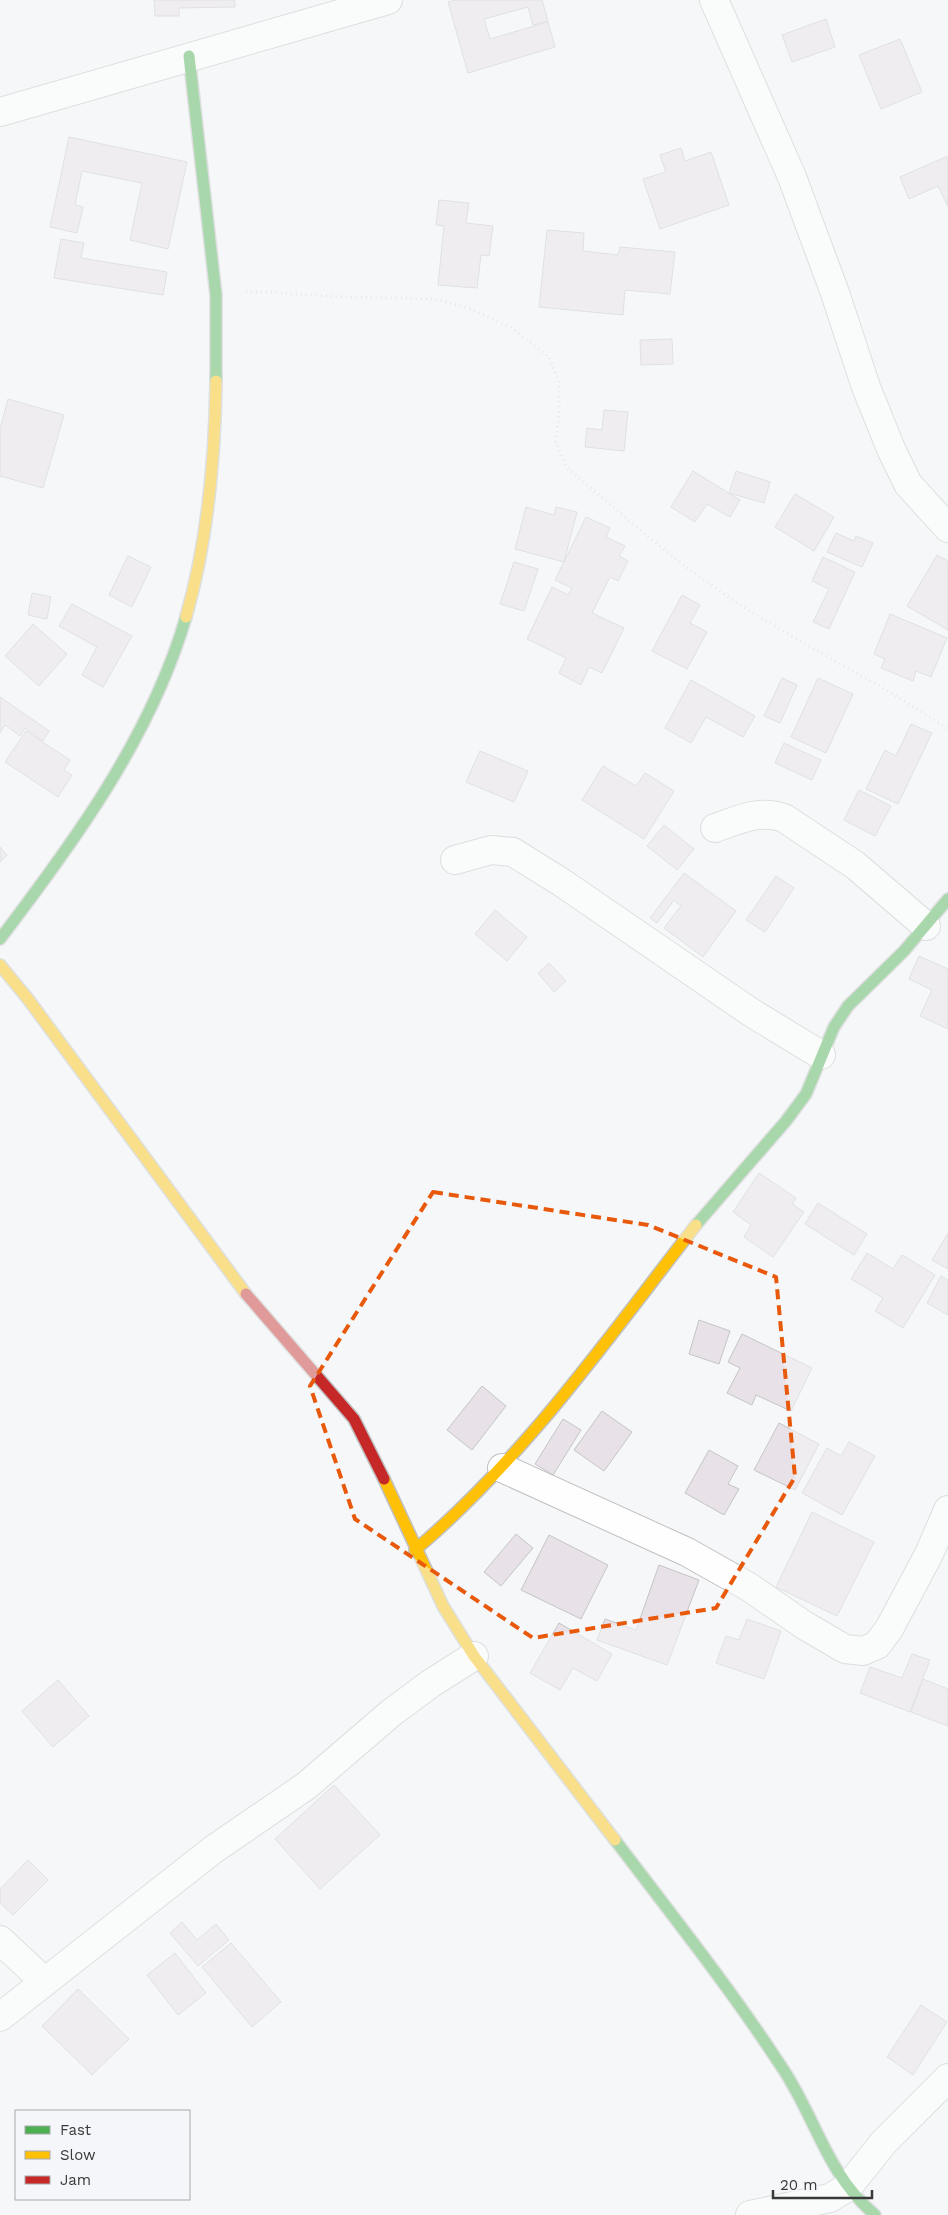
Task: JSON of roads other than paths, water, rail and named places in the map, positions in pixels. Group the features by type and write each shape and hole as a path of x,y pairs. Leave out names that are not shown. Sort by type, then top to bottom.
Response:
{"street":[{"path":"0,112 388,0"},
{"path":"714,0 792,177 835,292 866,387 891,449 908,484 948,528"},
{"path":"0,939 55,864 115,776 158,690 184,622 202,554 213,480 216,392 216,289 189,56"},
{"path":"715,828 760,813 773,814 784,818 855,865 926,926"},
{"path":"455,860 491,850 513,852 561,882 737,1003 821,1055"},
{"path":"415,1550 455,1516 502,1468 562,1398 701,1218 786,1121 806,1094 816,1074 821,1055 834,1027 848,1006 926,926 948,899"},
{"path":"0,965 34,1006 248,1297 354,1419 364,1436 415,1550 443,1606 474,1656 731,1992 783,2068 839,2176 875,2215"},
{"path":"502,1468 687,1552 749,1587 804,1625 845,1649 863,1651 877,1645 938,1558 948,1510"},
{"path":"0,2017 214,1849 306,1786 392,1713 430,1684 474,1656"},
{"path":"0,1940 45,1982"},
{"path":"750,2215 830,2198 848,2187 884,2142 948,2078"}]}
